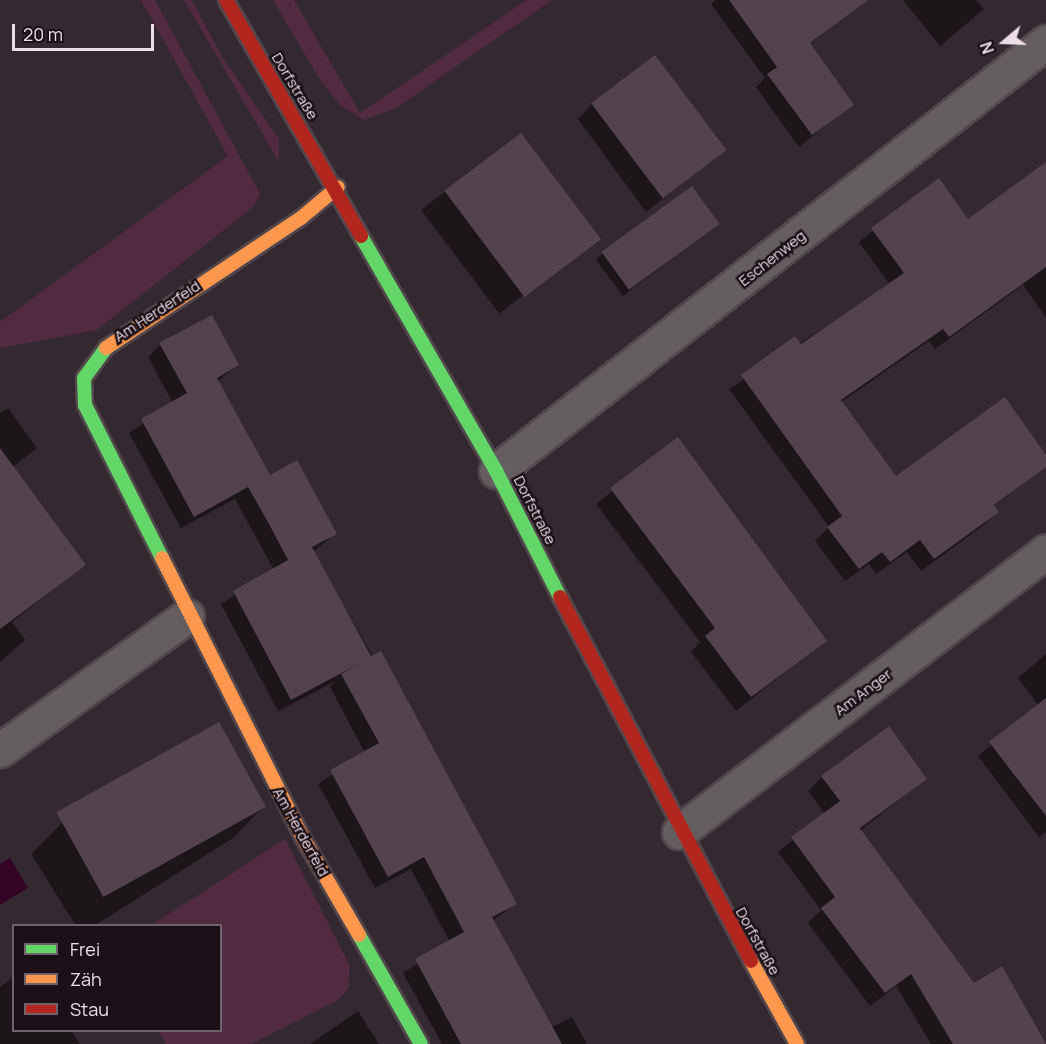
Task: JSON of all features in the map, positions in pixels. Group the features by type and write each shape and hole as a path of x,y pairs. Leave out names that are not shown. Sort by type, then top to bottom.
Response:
{"street":[{"name":"Dorfstraße","path":"226,0 338,188 496,471 679,832 797,1044"},
{"name":"Eschenweg","path":"496,471 1046,42"},
{"name":"Am Herderfeld","path":"338,188 301,218 112,340 84,378 93,428 187,616 303,838 421,1044"},
{"name":"Am Anger","path":"679,832 1046,551"},
{"path":"0,750 187,616"}],"shaded area":[{"path":"141,0 155,0 260,194 253,207 97,330 0,348 0,322 228,156"},
{"path":"184,0 192,0 222,57 279,139 279,162"},
{"path":"273,0 294,0 360,113 527,0 552,0 396,108 364,120 340,105 320,80"},
{"path":"285,839 350,966 348,989 338,1000 251,1044 166,1044 160,1032 222,1032 222,924 153,924"},
{"path":"10,858 28,888 0,905 0,864"}],"building":[{"path":"729,0 868,0 810,43 854,105 812,135 767,74 777,67"},
{"path":"655,55 727,150 663,198 591,103"},
{"path":"521,133 601,239 524,297 444,191"},
{"path":"1046,162 1046,267 949,337 943,329 841,400 896,476 1005,397 1046,455 1046,467 994,505 999,512 934,559 920,540 890,562 882,552 859,569 827,527 842,516 741,375 795,336 801,344 904,273 871,228 939,178 968,219"},
{"path":"692,186 720,224 629,290 601,252"},
{"path":"212,315 239,365 217,378 270,475 297,460 337,534 312,547 371,656 381,651 517,904 492,917 562,1044 461,1044 415,959 464,932 424,857 388,877 330,770 379,743 341,674 362,662 291,700 233,591 288,560 269,524 248,487 194,517 141,419 187,393 159,343"},
{"path":"678,437 827,641 751,697 705,636 715,628 610,488"},
{"path":"0,448 86,565 0,629"},
{"path":"1046,698 1046,816 989,742"},
{"path":"219,722 266,807 103,897 56,812"},
{"path":"889,726 927,779 860,828 856,823 974,983 1002,966 1046,1044 953,1044 911,974 885,993 821,908 835,897 791,837 840,801 821,776"}],"traffic: fast":[{"path":"361,236 496,471 560,597"},
{"path":"106,348 84,378 85,405 162,558"},
{"path":"359,935 421,1044"}],"traffic: slow":[{"path":"106,348 301,218 338,187"},
{"path":"162,558 303,838 359,935"},
{"path":"751,961 797,1044"}],"traffic: jam":[{"path":"226,0 361,236"},
{"path":"560,597 751,961"}]}
